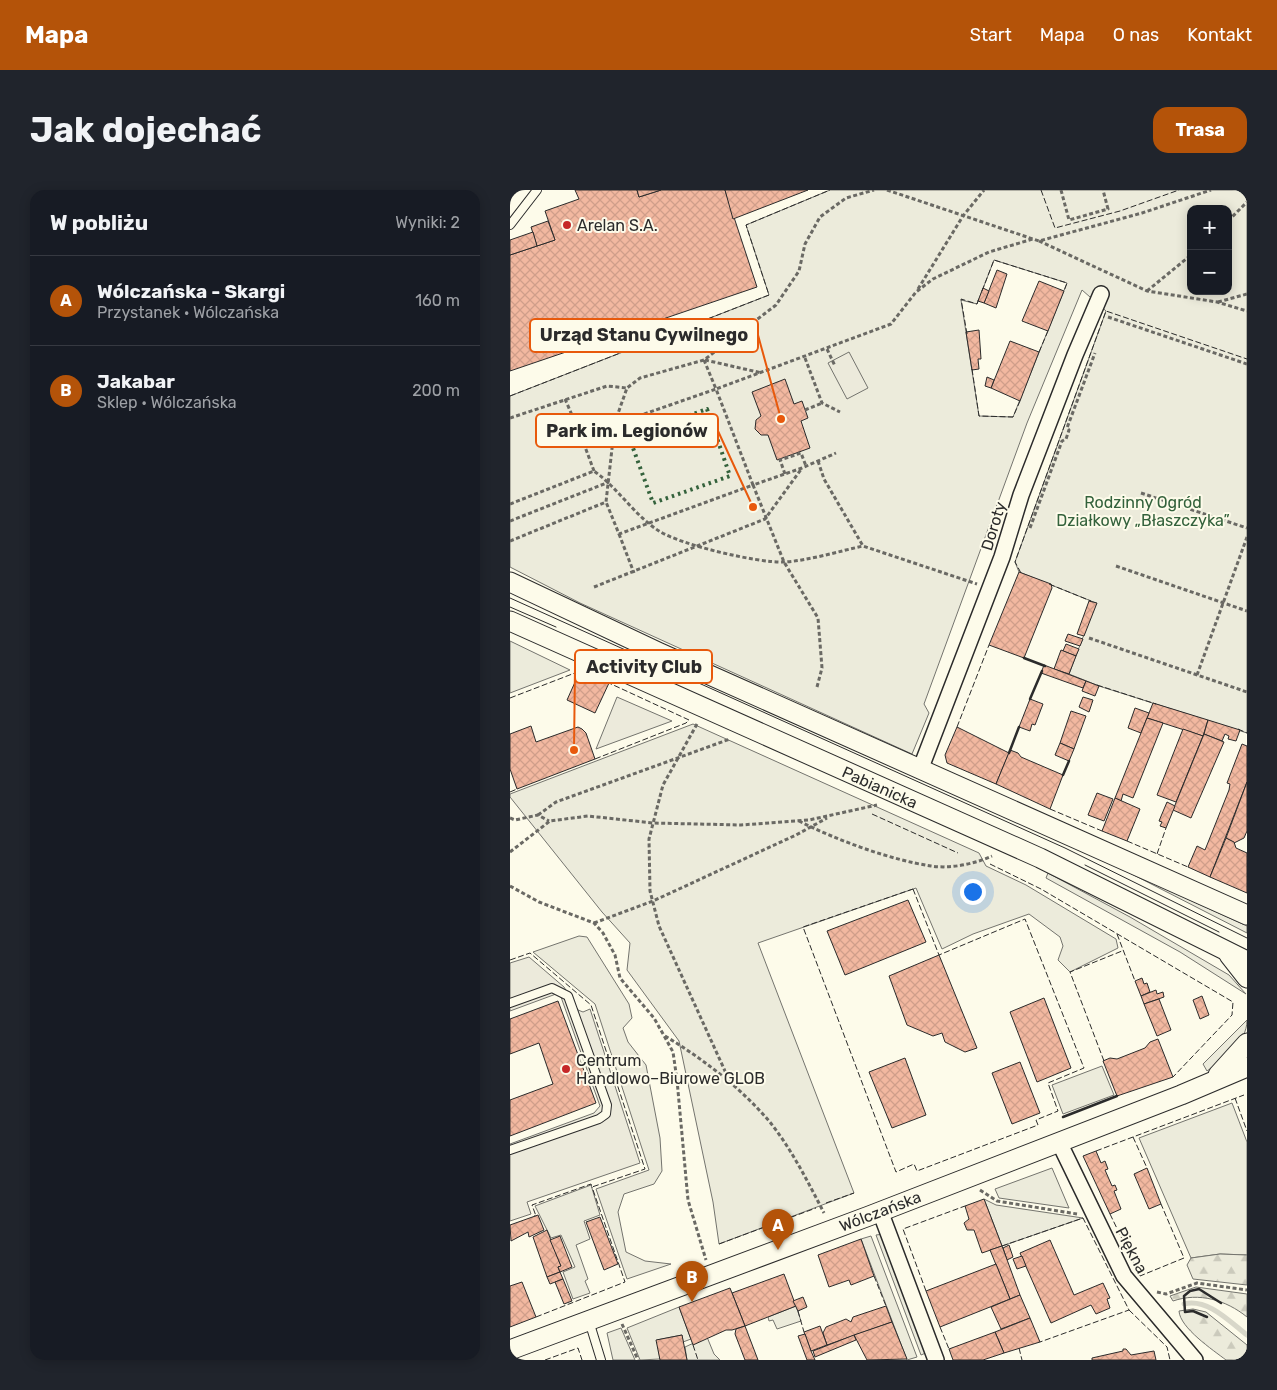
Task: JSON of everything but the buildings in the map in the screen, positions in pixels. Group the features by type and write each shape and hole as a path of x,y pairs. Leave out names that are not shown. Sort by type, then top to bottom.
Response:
{"street":[{"name":"Doroty","path":"920,770 990,588 1021,495 1075,355 1101,294"},
{"name":"Pabianicka","path":"510,582 658,652 1247,915"},
{"name":"Pabianicka","path":"510,621 1040,858 1247,961"},
{"path":"1225,950 1247,978"},
{"path":"1211,1080 1228,1066 1247,1043"},
{"name":"Wólczańska","path":"510,1350 880,1211 1181,1095 1211,1080 1247,1067"},
{"name":"Piękna","path":"1059,1142 1124,1276 1195,1360"},
{"path":"880,1211 936,1360"}],"lane":[{"path":"510,225 538,190"},
{"path":"510,1003 552,988 568,996 607,1104 606,1114 598,1119 510,1150"},
{"path":"588,1320 601,1360"}],"path":[{"path":"634,573 606,502 615,422 627,388 640,378 704,360 776,305 800,272 805,244 820,217 846,198 874,190"},
{"path":"887,190 1039,241 1147,291 1218,302 1247,311"},
{"path":"581,436 615,422 763,373 891,324 916,292 963,216 984,190"},
{"path":"1061,190 1069,220 1108,209 1103,190"},
{"path":"1039,241 1142,213 1211,190"},
{"path":"1232,217 1247,202"},
{"path":"916,292 933,279 989,252 1033,239"},
{"path":"1147,291 1187,257"},
{"path":"1218,302 1247,294"},
{"path":"1105,326 1108,316 1247,364"},
{"path":"1030,528 1062,441 1066,438 1069,430 1067,428 1098,344"},
{"path":"827,349 835,366"},
{"path":"804,358 822,403 840,412"},
{"path":"704,360 763,373"},
{"path":"704,360 784,562 818,618 822,668 817,688"},
{"path":"510,418 607,386 627,388"},
{"path":"565,399 594,471 609,482 659,532 698,546 745,558 784,562 863,546 990,588"},
{"path":"805,410 822,403"},
{"path":"594,588 766,518 804,467 801,452 780,460 785,474"},
{"path":"619,534 804,467 836,453"},
{"path":"818,461 824,479 863,546"},
{"path":"510,504 594,471"},
{"path":"510,521 609,482"},
{"path":"1141,493 1247,528"},
{"path":"510,541 606,502"},
{"path":"1197,675 1247,537"},
{"path":"1116,566 1247,611"},
{"path":"1089,638 1247,692"},
{"path":"700,719 663,785 649,839 650,891 659,926 730,1082"},
{"path":"510,822 538,815 556,802 738,736"},
{"path":"510,852 550,821 588,816 653,823 740,825 798,821 878,805"},
{"path":"538,815 550,821"},
{"path":"594,923 653,901 810,827 831,815"},
{"path":"510,818 515,820"},
{"path":"798,821 869,849 932,866 974,864 992,856"},
{"path":"510,886 539,902 594,923 603,933 615,955 620,978 654,1018 663,1034 672,1052 677,1080 688,1200 711,1274"},
{"path":"663,1034 730,1082 769,1121 812,1189 824,1213"},
{"path":"979,1190 998,1202 1079,1214"},
{"path":"1155,1291 1166,1294 1196,1283 1247,1290"},
{"path":"622,1324 638,1360"}],"green space":[{"name":"Rodzinny Ogród Działkowy „Błaszczyka”","path":"830,190 1247,190 1247,733 1099,686 1069,674 1096,603 1019,572 1015,562 1106,311 1082,290 1027,423 924,704 929,713 912,754 580,603 510,567 510,396 769,295 746,225","holes":["994,260 1067,283 1013,417 979,416 961,300 977,304"]},
{"path":"510,641 570,670 510,693"},
{"path":"693,724 979,853 986,866 1026,885 1116,939 1118,948 1070,972 1058,960 1063,946 1060,937 1029,914 973,934 942,949 916,888 758,943 854,1193 719,1244 713,1202 679,1041 627,970 630,943 602,912 510,797 510,794"},
{"path":"1120,868 1247,926 1247,933"},
{"path":"1048,873 1130,917 1229,975 1246,994 1180,952 1046,878"},
{"path":"579,936 587,937 629,1004 632,1018 623,1028 628,1042 646,1065 660,1138 662,1171 654,1184 624,1194 618,1212 626,1252 645,1261 671,1264 627,1279 596,1189 649,1170 595,1004 533,952"},
{"path":"1247,1020 1246,1028 1239,1043 1207,1071 1203,1064"},
{"path":"1102,1066 1114,1095 1063,1114 1052,1085"},
{"path":"1232,1103 1247,1142 1247,1255 1220,1254 1191,1258 1139,1138"},
{"path":"1052,1168 1069,1208 999,1198 995,1189"},
{"path":"591,1185 600,1215 584,1221 590,1239 576,1245 588,1279 585,1281 590,1293 573,1299 563,1272 575,1267 561,1235 551,1238 535,1206"},
{"path":"984,1199 996,1205 1083,1218 1002,1246"},
{"path":"884,1234 928,1352 921,1355 876,1235"},
{"path":"871,1236 917,1357 907,1360 861,1239"},
{"path":"1220,1254 1247,1255 1247,1285 1193,1279 1187,1265 1191,1258"},
{"path":"1196,1287 1247,1294 1247,1317 1230,1306 1212,1299 1193,1297 1173,1301 1170,1296"},
{"path":"796,1306 801,1321 777,1329 773,1320 769,1321 768,1317"},
{"path":"679,1307 691,1339 683,1342 682,1335 657,1340 660,1359 640,1360 627,1328"},
{"path":"1193,1309 1206,1312 1247,1345 1247,1360 1226,1360 1198,1338 1185,1324 1179,1311"},
{"path":"621,1328 635,1360 613,1360 607,1333"},
{"path":"707,1337 714,1354 720,1360 687,1360 685,1347"}],"shaded area":[{"path":"849,352 868,388 847,399 828,363"},
{"path":"617,697 672,721 596,749"},
{"path":"529,957 564,987 578,1010 583,1012 590,1009 640,1163 527,1202 531,1214 510,1221 510,1144 594,1113 600,1106 561,997 556,994 510,1011 510,963"}],"waterway":[{"path":"1184,1304 1202,1304 1218,1312 1247,1335"}],"tram line":[{"path":"510,598 1065,848 1247,938"},
{"path":"510,607 556,627"},
{"path":"1085,865 1219,932"}],"hedge":[{"path":"707,409 730,476 653,503 629,437 707,409"}],"fence":[{"path":"510,396 769,295 746,225 830,190"},
{"path":"1041,190 1055,228 1120,211 1179,190"},
{"path":"982,291 994,260 1067,283 1064,291"},
{"path":"967,334 961,299 977,304 979,298"},
{"path":"1021,573 1015,562 1106,311 1247,359"},
{"path":"1039,352 1048,331"},
{"path":"972,369 979,416 1013,417 1020,401"},
{"path":"1049,584 1091,601"},
{"path":"957,727 989,645"},
{"path":"510,698 580,671"},
{"path":"595,759 686,723 689,720 609,683"},
{"path":"1097,685 1156,704"},
{"path":"1238,729 1247,733"},
{"path":"510,792 517,789"},
{"path":"1050,809 1102,831"},
{"path":"872,814 958,853"},
{"path":"1157,854 1166,828"},
{"path":"1127,841 1188,867"},
{"path":"990,864 1041,889 1233,1002 1232,1015 1173,1077"},
{"path":"913,889 939,955 1025,919 1084,1068 1048,1083 1058,1111 1036,1120 1038,1125 917,1171 914,1164 896,1172 803,927 913,889"},
{"path":"1117,934 1135,981"},
{"path":"1104,1061 1070,972 1122,951"},
{"path":"510,960 530,953 591,1005 645,1169 592,1187 591,1184 532,1205 536,1216 534,1216"},
{"path":"1096,1151 1244,1095"},
{"path":"1235,1098 1247,1131"},
{"path":"1133,1137 1147,1168"},
{"path":"536,1317 625,1282 592,1187"},
{"path":"826,1203 854,1193"},
{"path":"1110,1214 1140,1276 1184,1258 1161,1204"},
{"path":"926,1291 903,1229 965,1206"},
{"path":"719,1244 816,1208"},
{"path":"1002,1246 1083,1218 1129,1310 1040,1342"},
{"path":"874,1276 886,1306"},
{"path":"1129,1310 1167,1347 1170,1360"},
{"path":"798,1311 804,1332"},
{"path":"940,1327 949,1349"},
{"path":"693,1345 698,1360"},
{"path":"545,1360 578,1348 582,1360"},
{"path":"1019,1348 1022,1360"}],"wall":[{"path":"1024,658 1045,666"},
{"path":"1030,699 1042,671"},
{"path":"1009,753 1019,727"},
{"path":"1063,775 1069,761"},
{"path":"1063,1117 1117,1096"},
{"path":"1207,1317 1193,1311 1185,1312 1184,1296 1190,1291 1199,1289 1221,1303"}],"place":[{"name":"Arelan S.A.","path":"567,225"},
{"name":"Urząd Stanu Cywilnego","path":"781,419"},
{"name":"Park im. Legionów","path":"753,507"},
{"name":"Activity Club","path":"574,750"},
{"name":"Centrum Handlowo–Biurowe GLOB","path":"566,1069"},
{"name":"Wólczańska - Skargi","path":"778,1250"},
{"name":"Jakabar","path":"692,1302"}]}
